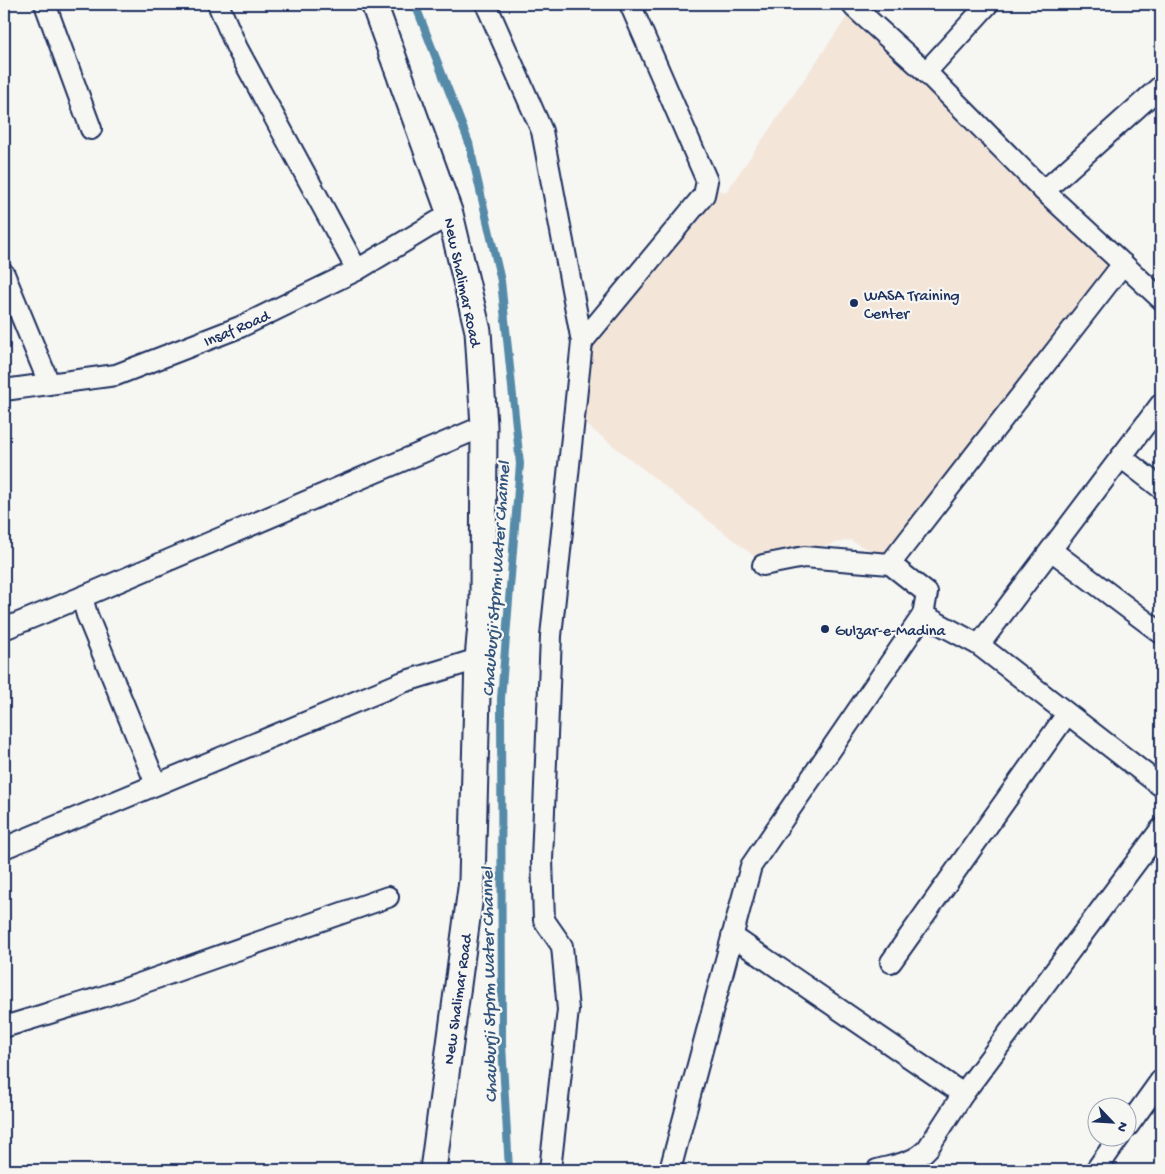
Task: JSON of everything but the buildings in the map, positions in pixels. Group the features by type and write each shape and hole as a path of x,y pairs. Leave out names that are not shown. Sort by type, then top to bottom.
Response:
{"street":[{"path":"44,4 91,129"},
{"path":"218,4 237,48 357,270"},
{"name":"New Shalimar Road","path":"374,4 450,214 478,331 484,426 483,602 478,659 472,881 433,1170"},
{"path":"486,4 542,131 582,342 550,636 542,850 544,920 562,946 568,1010 550,1170"},
{"path":"582,342 704,195 707,187 707,181 630,4"},
{"path":"926,72 988,4"},
{"path":"854,7 926,72 1044,191 1161,299"},
{"path":"1044,191 1161,86"},
{"name":"Insaf Road","path":"4,390 49,382 116,375 240,327 357,270 450,214"},
{"path":"890,564 1123,264"},
{"path":"4,274 49,382"},
{"path":"980,645 1161,404"},
{"path":"4,629 484,426"},
{"path":"1121,457 1161,488"},
{"path":"1051,550 1161,633"},
{"path":"670,1170 751,866 923,615 928,593 890,564 804,557 763,565"},
{"path":"82,597 87,615 156,784"},
{"path":"923,615 980,645 1161,786"},
{"path":"4,848 403,682 478,659"},
{"path":"890,962 1068,714"},
{"path":"876,1170 909,1166 928,1148 964,1094 1161,829"},
{"path":"4,1027 102,997 388,897"},
{"path":"732,936 964,1094"},
{"path":"1138,1112 1161,1080"},
{"path":"1096,1170 1113,1146"}],"shaded area":[{"name":"WASA Training Center","path":"854,7 1123,264 894,563 850,540 759,560 574,415 582,342 707,187 726,192"}],"waterway":[{"name":"Chauburji Stprm Water Channel","path":"415,4 469,143 501,281 520,464 501,699 502,1044 509,1170"}],"place":[{"name":"WASA Training Center","path":"854,303"},
{"name":"Gulzar-e-Madina","path":"825,629"}]}
